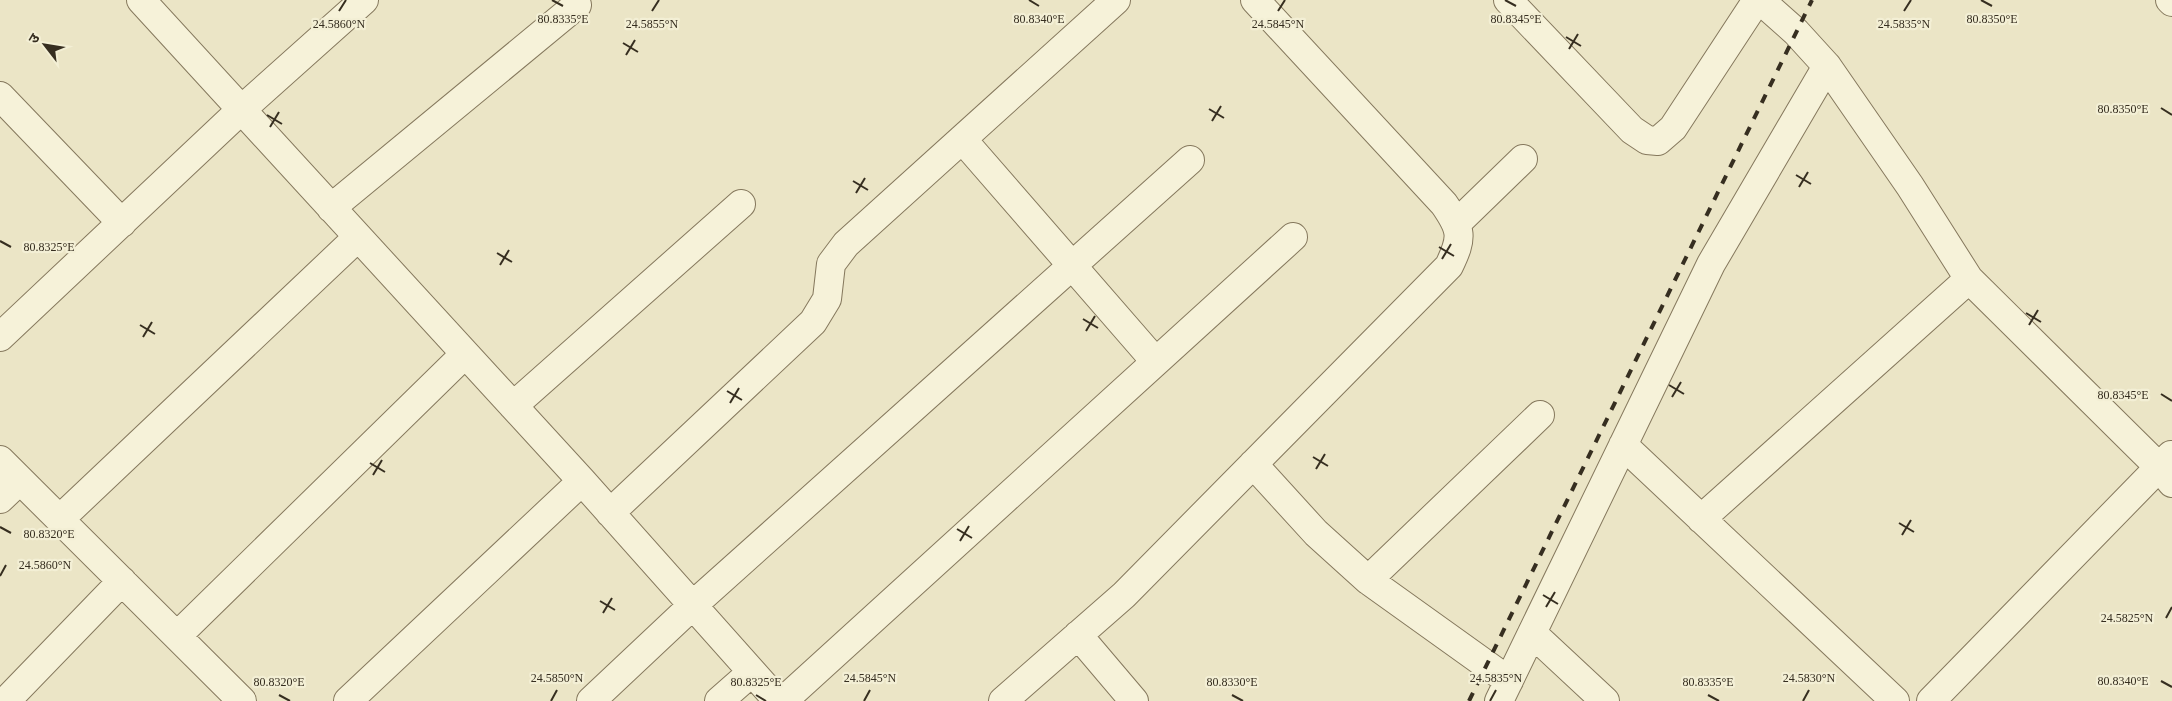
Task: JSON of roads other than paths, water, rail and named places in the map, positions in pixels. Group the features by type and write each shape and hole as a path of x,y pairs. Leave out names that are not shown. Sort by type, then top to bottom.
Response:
{"street":[{"path":"140,0 582,481 778,701"},
{"path":"0,337 241,110 364,0"},
{"path":"610,513 812,322 827,299 831,264 836,255 1116,0"},
{"path":"1003,701 1124,595 1449,266 1459,245 1457,223 1444,204 1255,0"},
{"path":"1508,0 1632,130 1647,140 1658,141 1673,128 1759,0 1796,32 1827,66 1910,186 1970,278 2168,468 1932,701"},
{"path":"331,208 577,5"},
{"path":"1253,464 1316,533 1368,580 1504,691 1711,264 1827,66"},
{"path":"0,96 122,223"},
{"path":"962,139 1155,361"},
{"path":"1457,223 1523,159"},
{"path":"591,701 693,605 1190,160"},
{"path":"513,406 741,204"},
{"path":"60,519 358,237"},
{"path":"783,701 1293,237"},
{"path":"1702,519 1970,278"},
{"path":"177,636 465,354"},
{"path":"1368,580 1540,414"},
{"path":"1623,445 1895,701"},
{"path":"0,460 242,701"},
{"path":"0,499 20,480"},
{"path":"348,701 582,481"},
{"path":"6,701 122,581"},
{"path":"1532,633 1606,701"},
{"path":"1078,636 1134,701"},
{"path":"719,701 752,672"}],"railway":[{"path":"1469,701 1812,0"}]}
